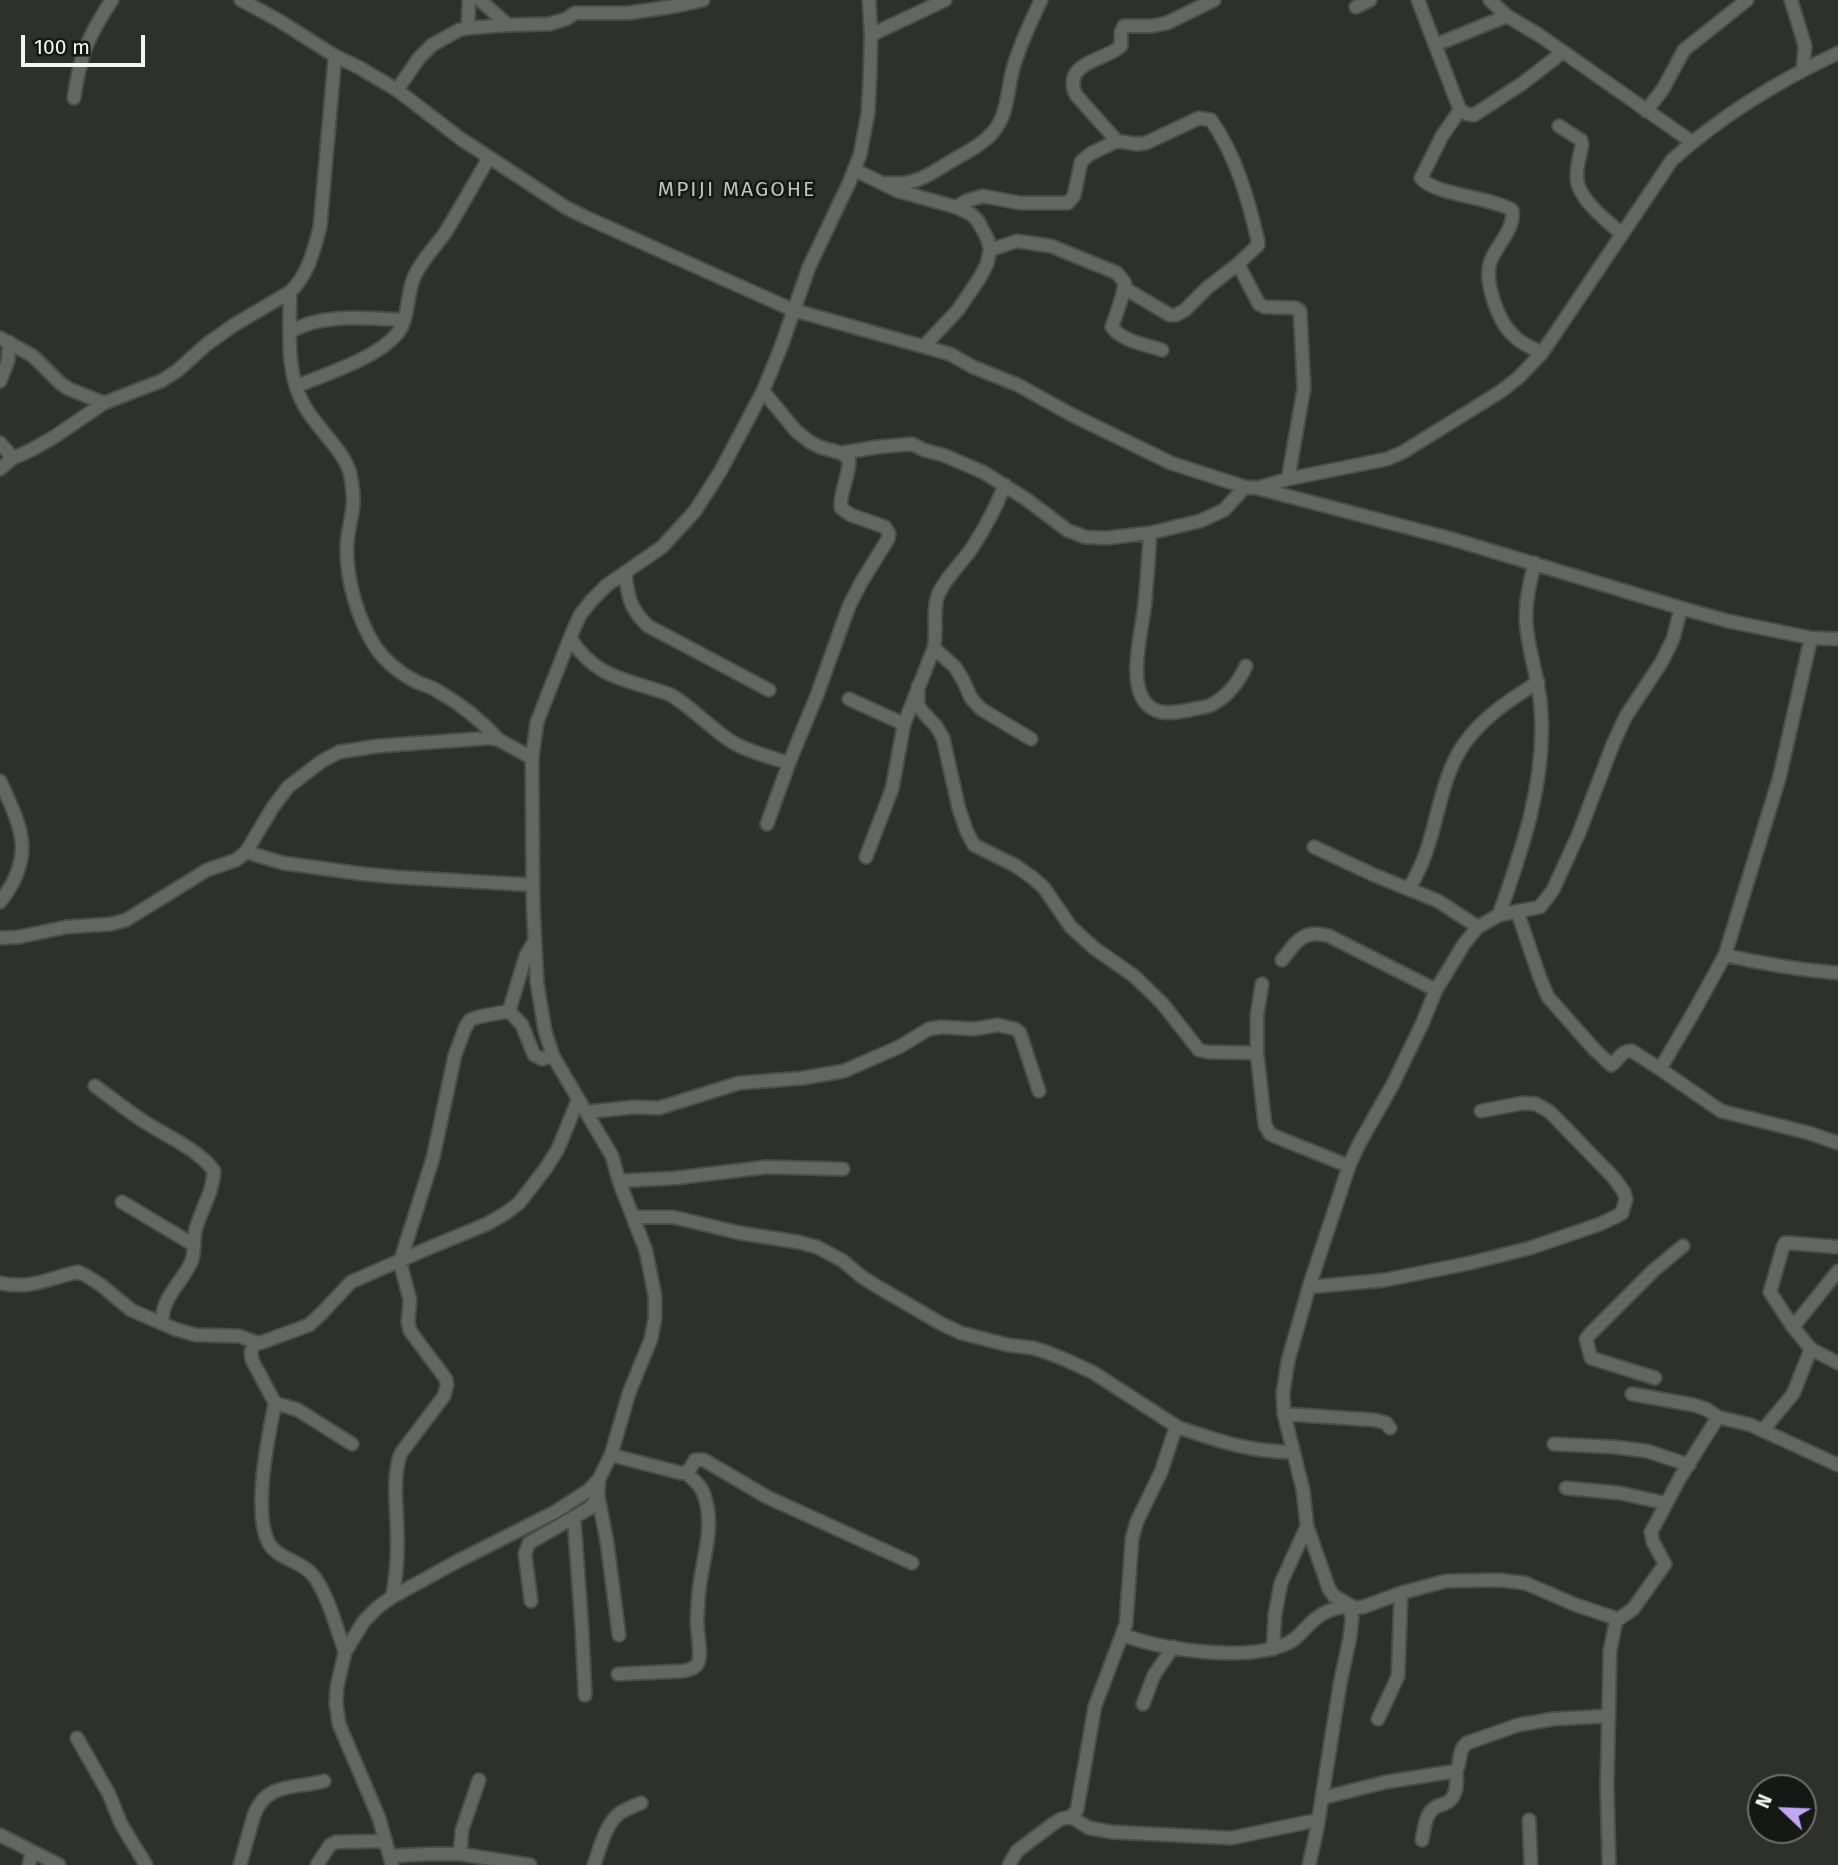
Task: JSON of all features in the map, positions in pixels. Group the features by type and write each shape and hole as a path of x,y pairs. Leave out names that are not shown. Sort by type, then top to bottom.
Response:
{"street":[{"path":"74,98 87,41 112,0"},
{"path":"241,0 397,90 461,139 584,217 793,310 950,354 973,367 1018,385 1072,415 1171,463 1251,488 1452,539 1681,608 1768,630 1811,638 1838,639"},
{"path":"468,28 469,0"},
{"path":"480,0 508,25"},
{"path":"397,90 419,58 432,46 446,36 468,28 549,24 566,19 575,7 628,13 643,6 703,0"},
{"path":"619,1635 598,1496 600,1479 611,1455 629,1393 651,1339 655,1296 646,1251 612,1156 553,1056 541,1013 534,941 533,885 532,758 537,722 580,615 607,585 662,547 695,511 720,472 763,391 818,246 860,155 868,113 871,35 869,0"},
{"path":"871,35 945,0"},
{"path":"878,182 904,184 928,177 993,132 1005,108 1013,68 1022,42 1041,0"},
{"path":"1117,141 1076,94 1072,86 1073,78 1079,69 1121,46 1124,26 1167,23 1214,0"},
{"path":"1356,7 1370,0"},
{"path":"1418,0 1460,110 1467,114 1474,115 1523,83 1563,51"},
{"path":"1490,0 1507,16 1563,51 1692,142"},
{"path":"1646,111 1663,89 1684,50 1747,0"},
{"path":"1791,0 1805,46 1803,69"},
{"path":"1436,45 1507,16"},
{"path":"841,453 912,444 962,461 1026,499 1077,535 1106,538 1150,533 1200,522 1224,510 1251,488 1387,459 1403,452 1500,392 1542,353 1672,160 1737,110 1803,69 1838,53"},
{"path":"0,469 13,458 54,437 104,403 161,381 234,325 290,292 297,285 313,254 320,227 335,56"},
{"path":"1460,110 1441,136 1421,178 1426,184 1512,210 1510,225 1490,264 1494,306 1514,337 1542,353"},
{"path":"956,206 983,196 1020,203 1068,203 1074,196 1081,162 1090,154 1117,141 1146,143 1199,118 1211,120 1237,166 1258,241 1254,249 1176,315 1169,315 1124,288"},
{"path":"1559,126 1581,141 1577,178 1583,194 1622,234"},
{"path":"297,386 340,369 381,347 397,334 404,320 415,276 445,233 489,158"},
{"path":"855,170 898,191 956,206 978,221 988,240 990,250 987,264 971,291 958,310 924,346"},
{"path":"990,250 1017,241 1051,246 1117,273 1122,278 1124,288 1112,327 1114,331 1163,350"},
{"path":"1238,264 1259,304 1300,311 1304,388 1288,479"},
{"path":"290,292 291,359 297,386 304,406 344,458 349,470 353,505 347,562 356,602 371,638 396,668 455,701 499,740 532,758"},
{"path":"290,332 314,321 345,318 404,320"},
{"path":"5,340 33,356 69,389 104,403"},
{"path":"0,381 8,361 5,340"},
{"path":"763,391 784,418 803,436 820,447 841,453 849,459 841,508 844,512 885,527 889,534 853,599 767,824"},
{"path":"0,443 13,458"},
{"path":"866,857 892,789 904,724 934,648 936,600 995,510 1004,485"},
{"path":"1150,533 1145,606 1133,653 1139,692 1143,700 1158,712 1175,712 1211,705 1239,681 1246,666"},
{"path":"1499,915 1533,804 1540,763 1542,713 1526,617 1535,563"},
{"path":"625,573 630,602 648,626 769,690"},
{"path":"1616,1621 1612,1617 1525,1583 1499,1580 1446,1581 1354,1608 1334,1596 1329,1589 1307,1526 1303,1490 1284,1414 1284,1377 1309,1287 1349,1166 1393,1084 1436,990 1464,944 1478,927 1499,915 1540,907 1553,890 1626,716 1674,639 1681,608"},
{"path":"570,638 583,657 601,670 671,695 734,743 789,763"},
{"path":"1660,1069 1725,955 1779,779 1811,638"},
{"path":"934,648 955,667 971,698 981,709 1031,738"},
{"path":"1409,889 1425,856 1446,783 1463,745 1475,730 1509,700 1538,682"},
{"path":"918,686 918,704 943,738 958,809 974,845 1016,866 1044,888 1071,927 1094,948 1134,976 1162,1003 1199,1050 1257,1053"},
{"path":"849,699 904,724"},
{"path":"0,938 19,937 66,927 111,924 143,911 191,878 236,860 246,852 288,787 321,761 339,752 378,746 490,738 499,740"},
{"path":"0,781 14,808 23,846 12,886 0,902"},
{"path":"1314,847 1374,876 1438,901 1478,927"},
{"path":"246,852 283,863 363,874 533,885"},
{"path":"1517,911 1548,997 1611,1065 1624,1052 1632,1051 1721,1111 1838,1143"},
{"path":"1282,960 1301,937 1315,932 1329,936 1436,990"},
{"path":"509,1011 526,955 534,941"},
{"path":"1725,955 1805,971 1838,973"},
{"path":"1262,984 1257,1015 1257,1053 1265,1125 1270,1134 1349,1166"},
{"path":"509,1011 522,1025 534,1055 542,1059 553,1056"},
{"path":"392,1597 397,1568 398,1460 401,1452 444,1396 447,1385 442,1372 410,1331 410,1300 400,1262 433,1158 453,1063 465,1028 470,1020 509,1011"},
{"path":"586,1112 635,1107 659,1108 739,1083 803,1078 844,1071 899,1047 929,1029 941,1027 974,1029 998,1025 1016,1029 1020,1033 1039,1090"},
{"path":"95,1086 198,1155 214,1171 211,1190 195,1231 192,1259 163,1311 163,1323"},
{"path":"0,1283 29,1286 78,1272 101,1285 131,1310 174,1329 196,1335 239,1336 255,1342 271,1339 309,1325 351,1282 487,1224 519,1203 558,1149 578,1100"},
{"path":"1309,1287 1385,1280 1470,1263 1530,1248 1600,1224 1622,1213 1626,1199 1624,1192 1614,1178 1550,1112 1535,1104 1523,1103 1481,1111"},
{"path":"619,1181 675,1178 767,1167 843,1169"},
{"path":"122,1202 194,1245"},
{"path":"634,1217 673,1217 740,1234 817,1247 940,1323 961,1332 1008,1345 1033,1348 1066,1360 1094,1373 1179,1428 1232,1445 1267,1452 1293,1452"},
{"path":"1838,1247 1785,1243 1770,1292 1811,1349 1838,1363"},
{"path":"1655,1378 1591,1358 1586,1339 1654,1270 1683,1246"},
{"path":"1793,1327 1838,1271"},
{"path":"255,1342 251,1352 252,1360 275,1403 263,1474 265,1531 269,1544 277,1552 313,1575 345,1652"},
{"path":"1763,1430 1793,1394 1811,1349"},
{"path":"1632,1394 1706,1409 1718,1417 1763,1430 1838,1465"},
{"path":"275,1403 298,1410 352,1444"},
{"path":"1284,1414 1375,1420 1386,1423 1391,1428"},
{"path":"1609,1865 1607,1787 1610,1651 1616,1621 1633,1609 1665,1564 1650,1534 1665,1503 1718,1417"},
{"path":"1009,1865 1017,1851 1053,1824 1071,1817 1077,1810 1095,1706 1123,1635 1128,1609 1132,1539 1137,1521 1161,1472 1173,1434 1179,1428"},
{"path":"1554,1444 1647,1451 1689,1465"},
{"path":"611,1455 686,1473 700,1485 706,1500 709,1525 699,1584 697,1665 684,1671 618,1674"},
{"path":"686,1473 695,1460 704,1460 767,1497 912,1563"},
{"path":"530,1865 460,1854 429,1854 391,1861 373,1803 339,1724 337,1686 345,1652 364,1621 378,1607 436,1572 555,1512 589,1490 600,1479"},
{"path":"1566,1488 1620,1493 1665,1503"},
{"path":"531,1601 525,1554 527,1546 536,1538 590,1508 598,1496"},
{"path":"574,1518 585,1695"},
{"path":"1273,1648 1275,1614 1282,1583 1307,1526"},
{"path":"1378,1719 1398,1676 1401,1593"},
{"path":"1123,1635 1153,1644 1214,1654 1238,1653 1273,1648 1290,1642 1316,1618 1348,1605"},
{"path":"1309,1865 1350,1637 1352,1618 1348,1605"},
{"path":"1143,1704 1154,1675 1172,1647"},
{"path":"1422,1840 1428,1815 1433,1808 1450,1800 1455,1793 1459,1754 1467,1743 1518,1725 1553,1719 1609,1716"},
{"path":"77,1738 110,1794 121,1824 146,1865"},
{"path":"1322,1798 1364,1786 1456,1770"},
{"path":"460,1854 462,1830 479,1780"},
{"path":"240,1865 254,1815 266,1797 288,1786 324,1781"},
{"path":"594,1865 615,1817 640,1803"},
{"path":"1071,1817 1089,1828 1112,1832 1231,1838 1318,1821"},
{"path":"1529,1821 1531,1865"},
{"path":"0,1835 59,1865"},
{"path":"317,1865 330,1845 336,1842 385,1841"},
{"path":"29,1865 32,1851"}],"district":[{"name":"MPIJI MAGOHE","path":"737,190"}]}
